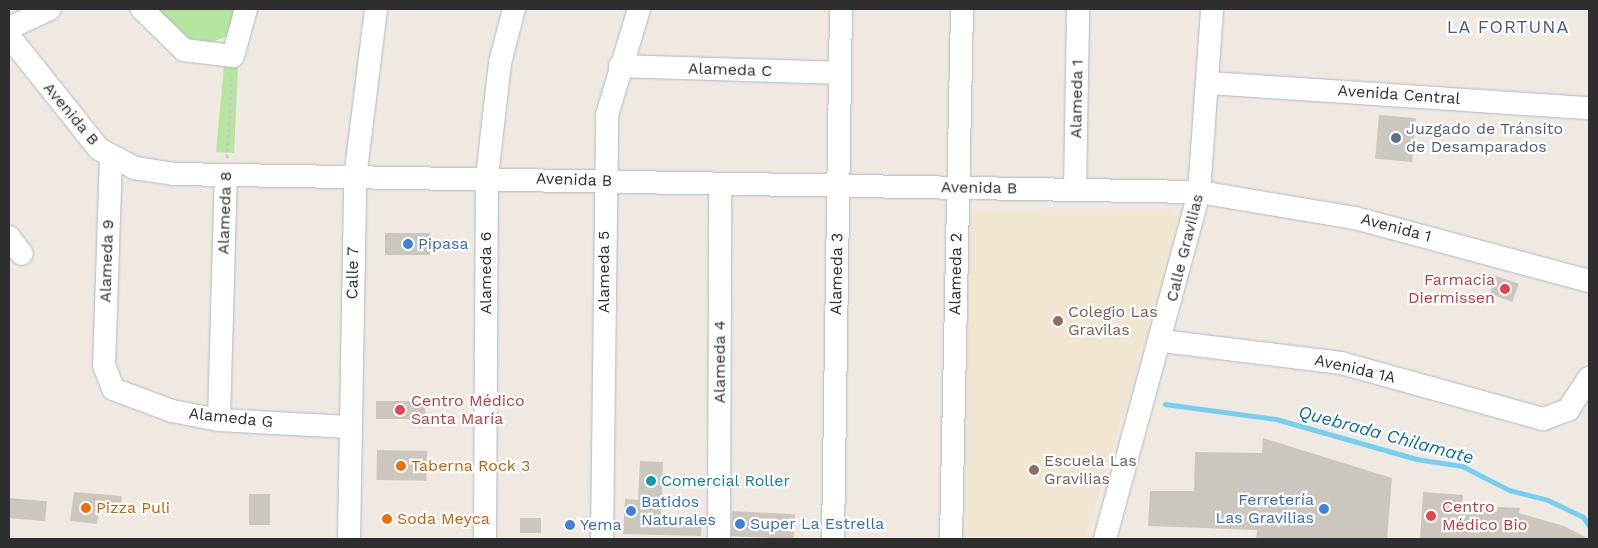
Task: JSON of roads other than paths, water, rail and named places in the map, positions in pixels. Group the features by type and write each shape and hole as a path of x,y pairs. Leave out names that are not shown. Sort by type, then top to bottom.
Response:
{"street":[{"path":"9,28 50,9"},
{"path":"142,9 184,50 233,56 246,9"},
{"name":"Calle 7","path":"349,539 355,178 376,9"},
{"name":"Alameda 6","path":"484,539 486,178 500,63 514,9"},
{"name":"Alameda 5","path":"602,539 604,181 607,116 620,66 640,9"},
{"name":"Alameda 3","path":"833,539 841,9"},
{"name":"Alameda 2","path":"951,539 962,9"},
{"name":"Alameda 1","path":"1075,189 1078,9"},
{"name":"Calle Gravilias","path":"1105,539 1125,452 1162,341 1199,192 1209,83 1212,9"},
{"name":"Avenida B","path":"9,36 99,149 134,168 226,176 486,178 720,185 1199,192"},
{"name":"Alameda C","path":"620,66 840,73"},
{"name":"Avenida Central","path":"1209,83 1589,108"},
{"name":"Alameda 9","path":"104,365 111,157"},
{"name":"Alameda 8","path":"219,420 226,176"},
{"name":"Alameda 4","path":"719,539 720,185"},
{"name":"Avenida 1","path":"1199,192 1355,218 1589,281"},
{"name":"Avenida 1A","path":"1162,341 1341,363 1543,419 1568,410 1589,378"},
{"name":"Alameda G","path":"104,365 114,389 126,396 219,420 350,427"}],"waterway":[{"name":"Quebrada Chilamate","path":"1165,404 1276,419 1416,459 1462,466 1509,490 1548,500 1583,517 1589,526"}],"place":[{"name":"Juzgado de Tránsito de Desamparados","path":"1396,138"},
{"name":"Pipasa","path":"408,244"},
{"name":"Farmacia Diermissen","path":"1505,289"},
{"name":"Colegio Las Gravilas","path":"1058,321"},
{"name":"Centro Médico Santa María","path":"400,410"},
{"name":"Taberna Rock 3","path":"401,466"},
{"name":"Escuela Las Gravilias","path":"1034,470"},
{"name":"Comercial Roller","path":"651,481"},
{"name":"Pizza Puli","path":"86,508"},
{"name":"Ferretería Las Gravilias","path":"1324,509"},
{"name":"Batidos Naturales","path":"631,511"},
{"name":"Centro Médico Bio","path":"1431,516"},
{"name":"Soda Meyca","path":"387,519"},
{"name":"Super La Estrella","path":"740,524"},
{"name":"Yema","path":"570,525"}],"district":[{"name":"LA FORTUNA","path":"1508,27"}]}
